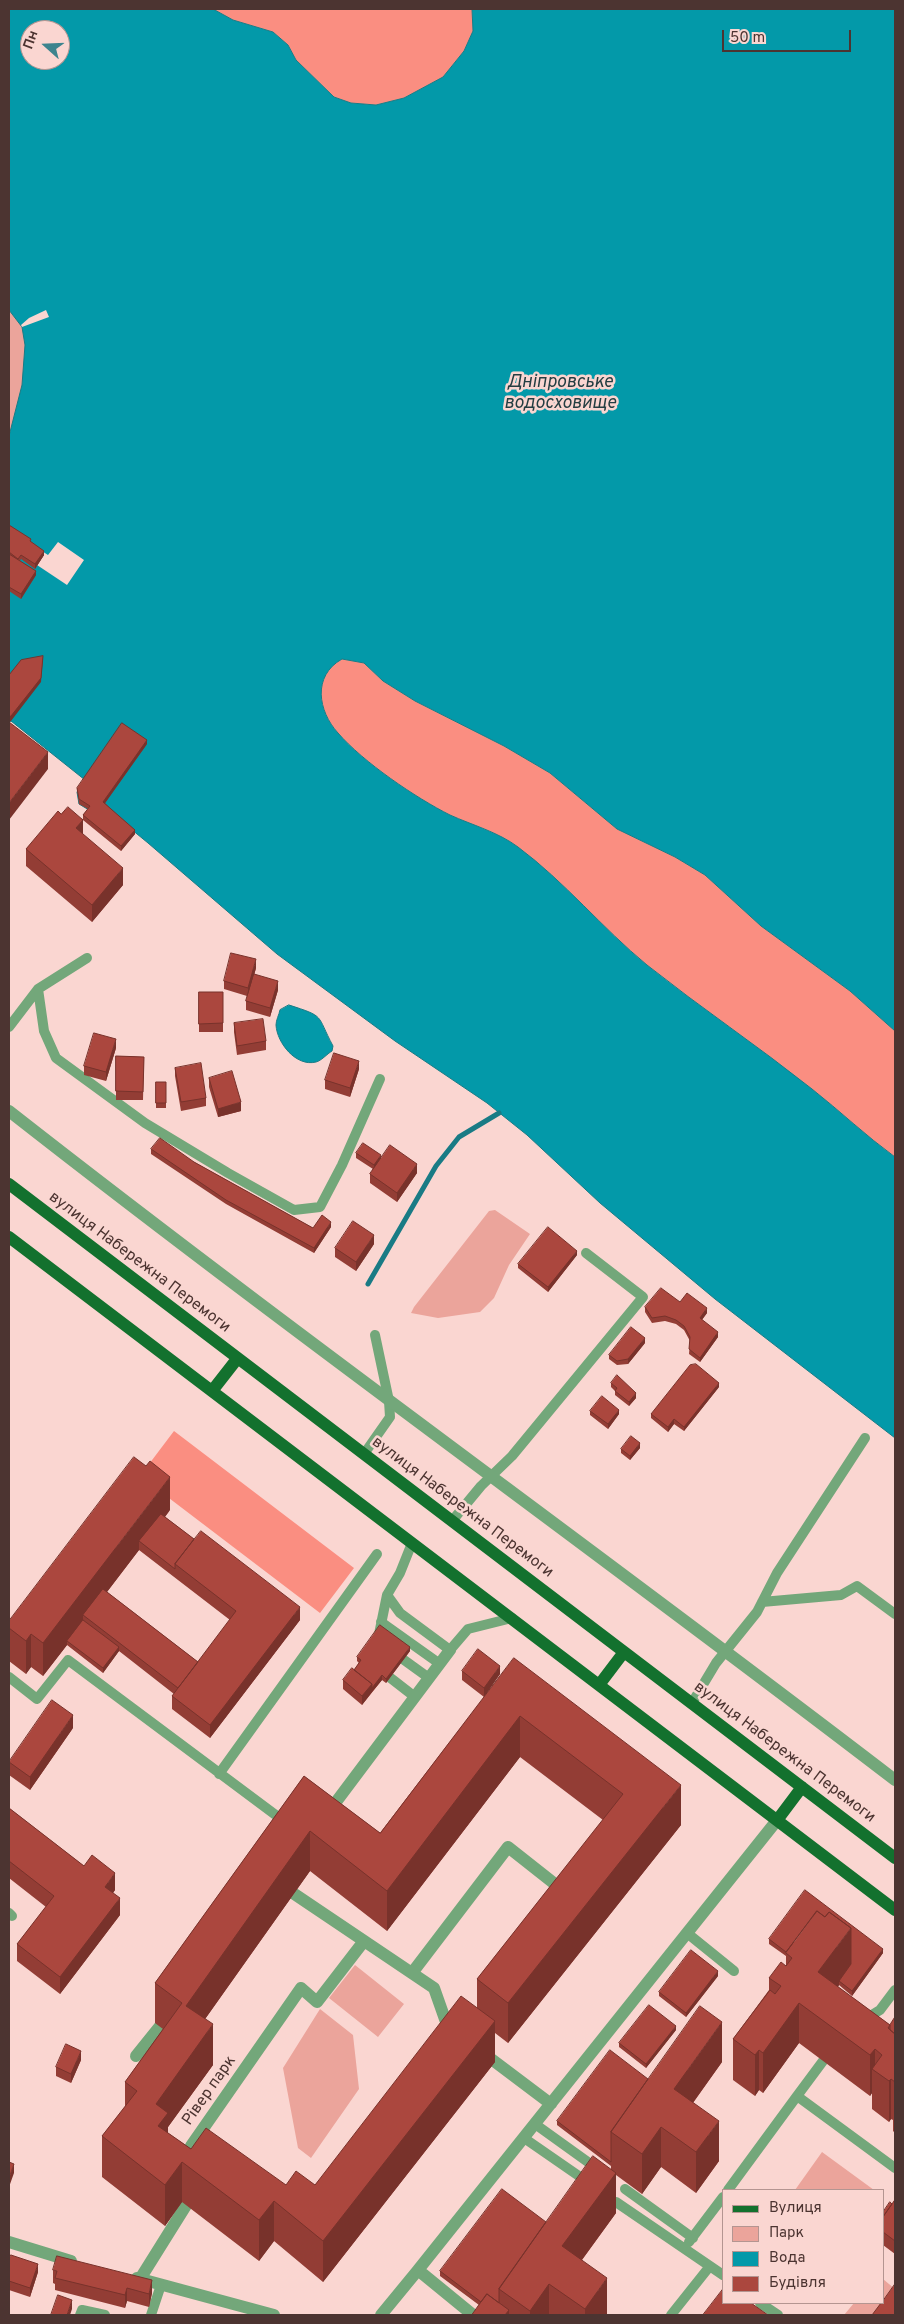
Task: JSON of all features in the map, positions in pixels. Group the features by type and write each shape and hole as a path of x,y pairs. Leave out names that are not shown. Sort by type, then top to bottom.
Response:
{"main road":[{"name":"вулиця Набережна Перемоги","path":"9,1184 895,1858"},
{"path":"10,1239 598,1685 778,1819 895,1910"},
{"path":"212,1391 237,1359"},
{"path":"598,1685 624,1652"},
{"path":"778,1819 802,1787"}],"street":[{"path":"9,1111 389,1401 492,1475 895,1780"},
{"path":"320,1823 450,1650"},
{"path":"381,2315 778,1819"},
{"path":"412,1973 508,1847 572,1898 566,1906"},
{"path":"275,1881 434,1988 446,2022 464,2038 551,2104"},
{"name":"Рівер парк","path":"140,2279 211,2169 191,2146 301,1988 317,2002 360,1938"},
{"path":"136,2056 178,2002"},
{"path":"9,2242 86,2264"},
{"path":"418,2270 473,2315"},
{"path":"122,2274 274,2315"}],"lane":[{"path":"9,1027 38,989 87,958"},
{"path":"38,989 44,1031 56,1058 145,1123 294,1210 320,1207 342,1165 380,1079"},
{"path":"452,1521 492,1475 512,1456 643,1297 586,1253"},
{"path":"364,1454 390,1417 389,1401 375,1335"},
{"path":"692,1703 716,1663 726,1653 757,1612 776,1573 865,1438"},
{"path":"412,1543 400,1573 387,1596 376,1644 429,1678"},
{"path":"218,1774 376,1554"},
{"path":"762,1602 840,1595 857,1586 895,1614"},
{"path":"387,1596 400,1613 450,1650 468,1629 512,1618"},
{"path":"382,1622 440,1664"},
{"path":"9,1678 37,1699 68,1660 218,1774 293,1828"},
{"path":"372,1664 415,1697"},
{"path":"687,1933 734,1971"},
{"path":"851,2027 880,2010 895,1990"},
{"path":"729,2189 823,2061"},
{"path":"797,2096 895,2168"},
{"path":"535,2124 611,2179"},
{"path":"524,2138 601,2191"},
{"path":"626,2189 692,2238"},
{"path":"685,2249 722,2198"},
{"path":"616,2202 722,2274"},
{"path":"672,2315 710,2266"},
{"path":"151,2315 161,2285"},
{"path":"762,2304 778,2315"},
{"path":"80,2315 82,2310 105,2315"}],"green space":[{"path":"9,310 21,325 25,337 26,350 23,381 9,436"},
{"path":"495,1210 530,1234 509,1265 494,1298 480,1312 438,1318 411,1313 489,1211"},
{"path":"355,1965 404,2004 378,2037 329,1998"},
{"path":"320,2009 353,2035 359,2089 311,2158 298,2148 283,2068"},
{"path":"822,2152 873,2189 796,2189"},
{"path":"884,2280 895,2289 882,2315 844,2315 853,2304 884,2304"}],"shaded area":[{"path":"213,9 472,9 473,31 464,51 443,77 404,98 376,105 351,103 334,97 296,60 288,45 273,32 233,20"},
{"path":"342,659 364,663 383,681 415,701 504,746 550,773 617,829 675,857 705,875 761,926 850,991 895,1031 895,1157 792,1073 647,965 614,936 552,875 518,847 493,833 436,808 361,756 331,724 326,715 321,694 322,684 326,675 332,666"},
{"path":"174,1431 354,1568 320,1613 140,1476"}],"water":[{"name":"Дніпровське водосховище","path":"9,9 213,9 233,20 273,32 288,45 296,60 334,97 351,103 376,105 404,98 443,77 464,51 473,31 472,9 895,9 895,1031 850,991 761,926 705,875 675,857 617,829 550,773 504,746 415,701 383,681 364,663 342,659 332,666 322,684 321,694 326,715 331,724 361,756 436,808 493,833 518,847 552,875 614,936 647,965 792,1073 895,1157 895,1438 715,1299 600,1203 527,1135 487,1103 395,1041 277,954 103,806 89,810 79,804 77,792 85,780 11,721 9,722 9,436 22,385 25,345 22,327 9,310"},
{"path":"289,1005 315,1015 321,1022 333,1046 332,1051 322,1059 309,1063 301,1061 284,1046 277,1032 276,1021 280,1010"}],"pier":[{"path":"46,310 49,317 22,327 21,325 29,318"},
{"path":"58,542 84,560 67,585 37,565 44,555 31,544 48,555"}],"building":[{"path":"9,525 31,539 30,541 44,551 35,564 21,555 18,559 9,552"},
{"path":"9,554 36,571 21,594 9,587"},
{"path":"43,656 41,678 9,717 9,675 21,660"},
{"path":"9,722 48,752 9,803"},
{"path":"122,723 147,740 103,802 135,830 121,846 83,815 90,806 79,799 77,788"},
{"path":"68,807 83,820 76,828 123,868 92,905 26,849 58,811 61,814"},
{"path":"231,953 256,959 248,988 224,981"},
{"path":"254,974 278,981 270,1008 246,1001"},
{"path":"199,992 223,992 223,1023 199,1024"},
{"path":"263,1019 266,1041 237,1046 234,1023"},
{"path":"94,1033 116,1039 106,1072 84,1066"},
{"path":"334,1053 359,1061 350,1088 325,1080"},
{"path":"116,1056 144,1057 143,1092 116,1091"},
{"path":"201,1063 206,1098 181,1102 175,1068"},
{"path":"232,1071 241,1102 218,1109 209,1078"},
{"path":"156,1082 166,1082 166,1103 156,1103"},
{"path":"160,1138 194,1162 313,1228 322,1215 331,1222 314,1248 226,1200 151,1149"},
{"path":"363,1143 381,1155 374,1165 356,1153"},
{"path":"390,1145 417,1164 397,1193 370,1174"},
{"path":"353,1221 374,1235 356,1262 335,1248"},
{"path":"548,1227 577,1251 548,1287 518,1264"},
{"path":"661,1288 680,1302 687,1293 707,1308 700,1318 718,1332 700,1358 689,1349 690,1337 684,1326 676,1320 665,1316 652,1318 645,1307"},
{"path":"631,1327 645,1338 628,1359 617,1361 609,1355"},
{"path":"696,1364 719,1383 684,1427 674,1419 668,1427 651,1414 690,1365"},
{"path":"617,1375 636,1393 629,1402 615,1391 617,1388 611,1383"},
{"path":"602,1396 619,1410 608,1424 590,1411"},
{"path":"631,1436 640,1443 630,1456 621,1449"},
{"path":"134,1457 146,1466 150,1461 170,1477 43,1643 31,1634 26,1641 9,1628 9,1621"},
{"path":"161,1514 194,1539 175,1564 175,1569 139,1541"},
{"path":"201,1531 300,1607 210,1725 172,1696 236,1611 175,1564"},
{"path":"103,1589 198,1662 178,1688 83,1615"},
{"path":"83,1620 119,1647 103,1668 67,1641"},
{"path":"380,1625 410,1647 386,1679 382,1675 372,1688 372,1684 354,1670 361,1660 357,1657"},
{"path":"478,1649 500,1666 484,1688 462,1671"},
{"path":"514,1658 681,1785 508,2003 477,1979 623,1794 520,1716 387,1891 310,1831 186,2006 213,2024 156,2104 168,2113 158,2126 191,2149 206,2128 286,2185 296,2171 315,2185 461,1996 495,2021 323,2241 274,2201 259,2220 182,2162 165,2185 102,2136 137,2091 125,2082 182,2003 155,1983 304,1776 380,1833"},
{"path":"352,1668 372,1684 362,1696 343,1680"},
{"path":"52,1700 73,1715 30,1777 9,1762"},
{"path":"9,1808 84,1866 92,1855 115,1873 105,1887 120,1898 60,1977 17,1944 54,1896 9,1861"},
{"path":"805,1890 883,1949 852,1991 839,1981 851,1964 851,1928 829,1912 825,1917 817,1911 786,1952 769,1939"},
{"path":"817,1911 825,1917 829,1912 851,1928 818,1972 890,2025 888,2028 895,2034 895,2082 891,2079 889,2081 872,2069 882,2055 875,2049 870,2055 799,2003 763,2053 759,2050 755,2055 733,2039 770,1990 775,1994 781,1986 769,1978 781,1962 786,1966 792,1958 786,1953"},
{"path":"691,1950 718,1971 686,2013 659,1992"},
{"path":"649,2005 676,2026 646,2064 619,2043"},
{"path":"700,2006 722,2022 674,2089 719,2121 696,2152 661,2127 642,2154 611,2132"},
{"path":"895,2017 895,2034 890,2030 890,2025"},
{"path":"66,2044 81,2051 71,2074 56,2067"},
{"path":"610,2050 648,2079 611,2132 611,2162 557,2121"},
{"path":"593,2156 616,2173 562,2246 607,2278 585,2309 549,2284 530,2311 499,2289"},
{"path":"9,2162 14,2164 9,2178"},
{"path":"502,2189 546,2222 499,2289 499,2303 487,2294 481,2302 440,2271"},
{"path":"895,2200 895,2241 884,2233 884,2216"},
{"path":"890,2202 892,2204 884,2216 884,2211"},
{"path":"11,2255 38,2264 30,2288 9,2281 9,2260"},
{"path":"57,2256 152,2280 149,2294 127,2288 125,2295 55,2278 57,2271 53,2270"},
{"path":"895,2284 895,2315 872,2315 880,2304 884,2304 884,2300"},
{"path":"722,2290 722,2304 752,2304 768,2315 703,2315"},
{"path":"487,2294 509,2310 505,2315 472,2315"},
{"path":"58,2295 72,2300 67,2315 51,2315"}],"waterway":[{"path":"368,1284 436,1166 459,1137 499,1113"}]}
